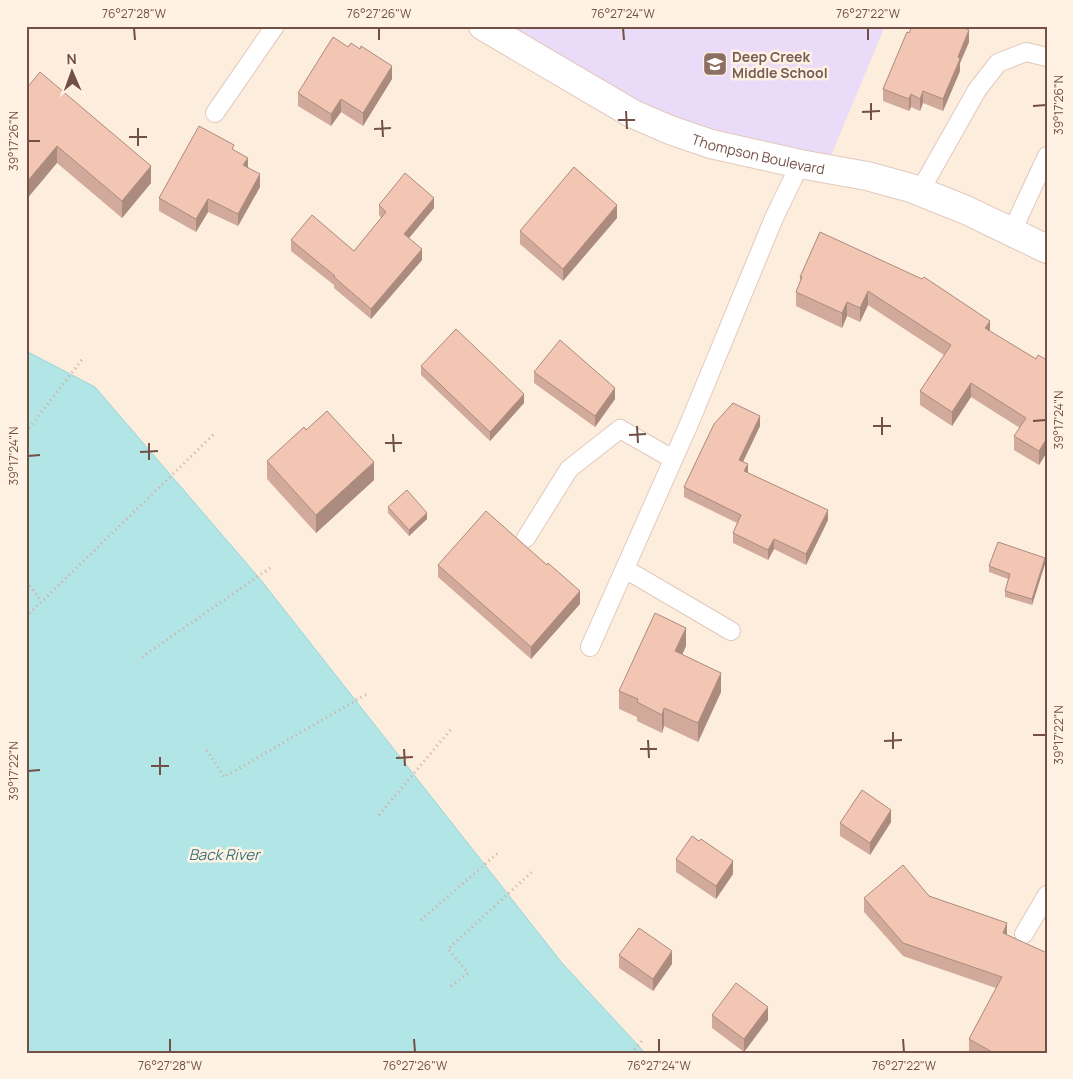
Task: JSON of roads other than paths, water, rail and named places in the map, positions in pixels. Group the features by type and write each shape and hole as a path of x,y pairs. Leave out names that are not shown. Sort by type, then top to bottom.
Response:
{"street":[{"name":"Thompson Boulevard","path":"483,26 633,114 711,144 800,164 867,176 920,191 1012,231 1047,249"}],"lane":[{"path":"215,113 275,26"},
{"path":"920,191 977,90 998,63 1026,52 1047,57"},
{"path":"1012,231 1047,156"},
{"path":"590,647 673,459 774,218 800,164"},
{"path":"526,538 569,469 620,429 673,459"},
{"path":"625,569 731,631"},
{"path":"1024,934 1047,895"}],"water":[{"name":"Back River","path":"26,351 95,387 260,579 562,963 645,1053 26,1053"}],"place":[{"name":"Deep Creek Middle School","path":"715,64"}]}
